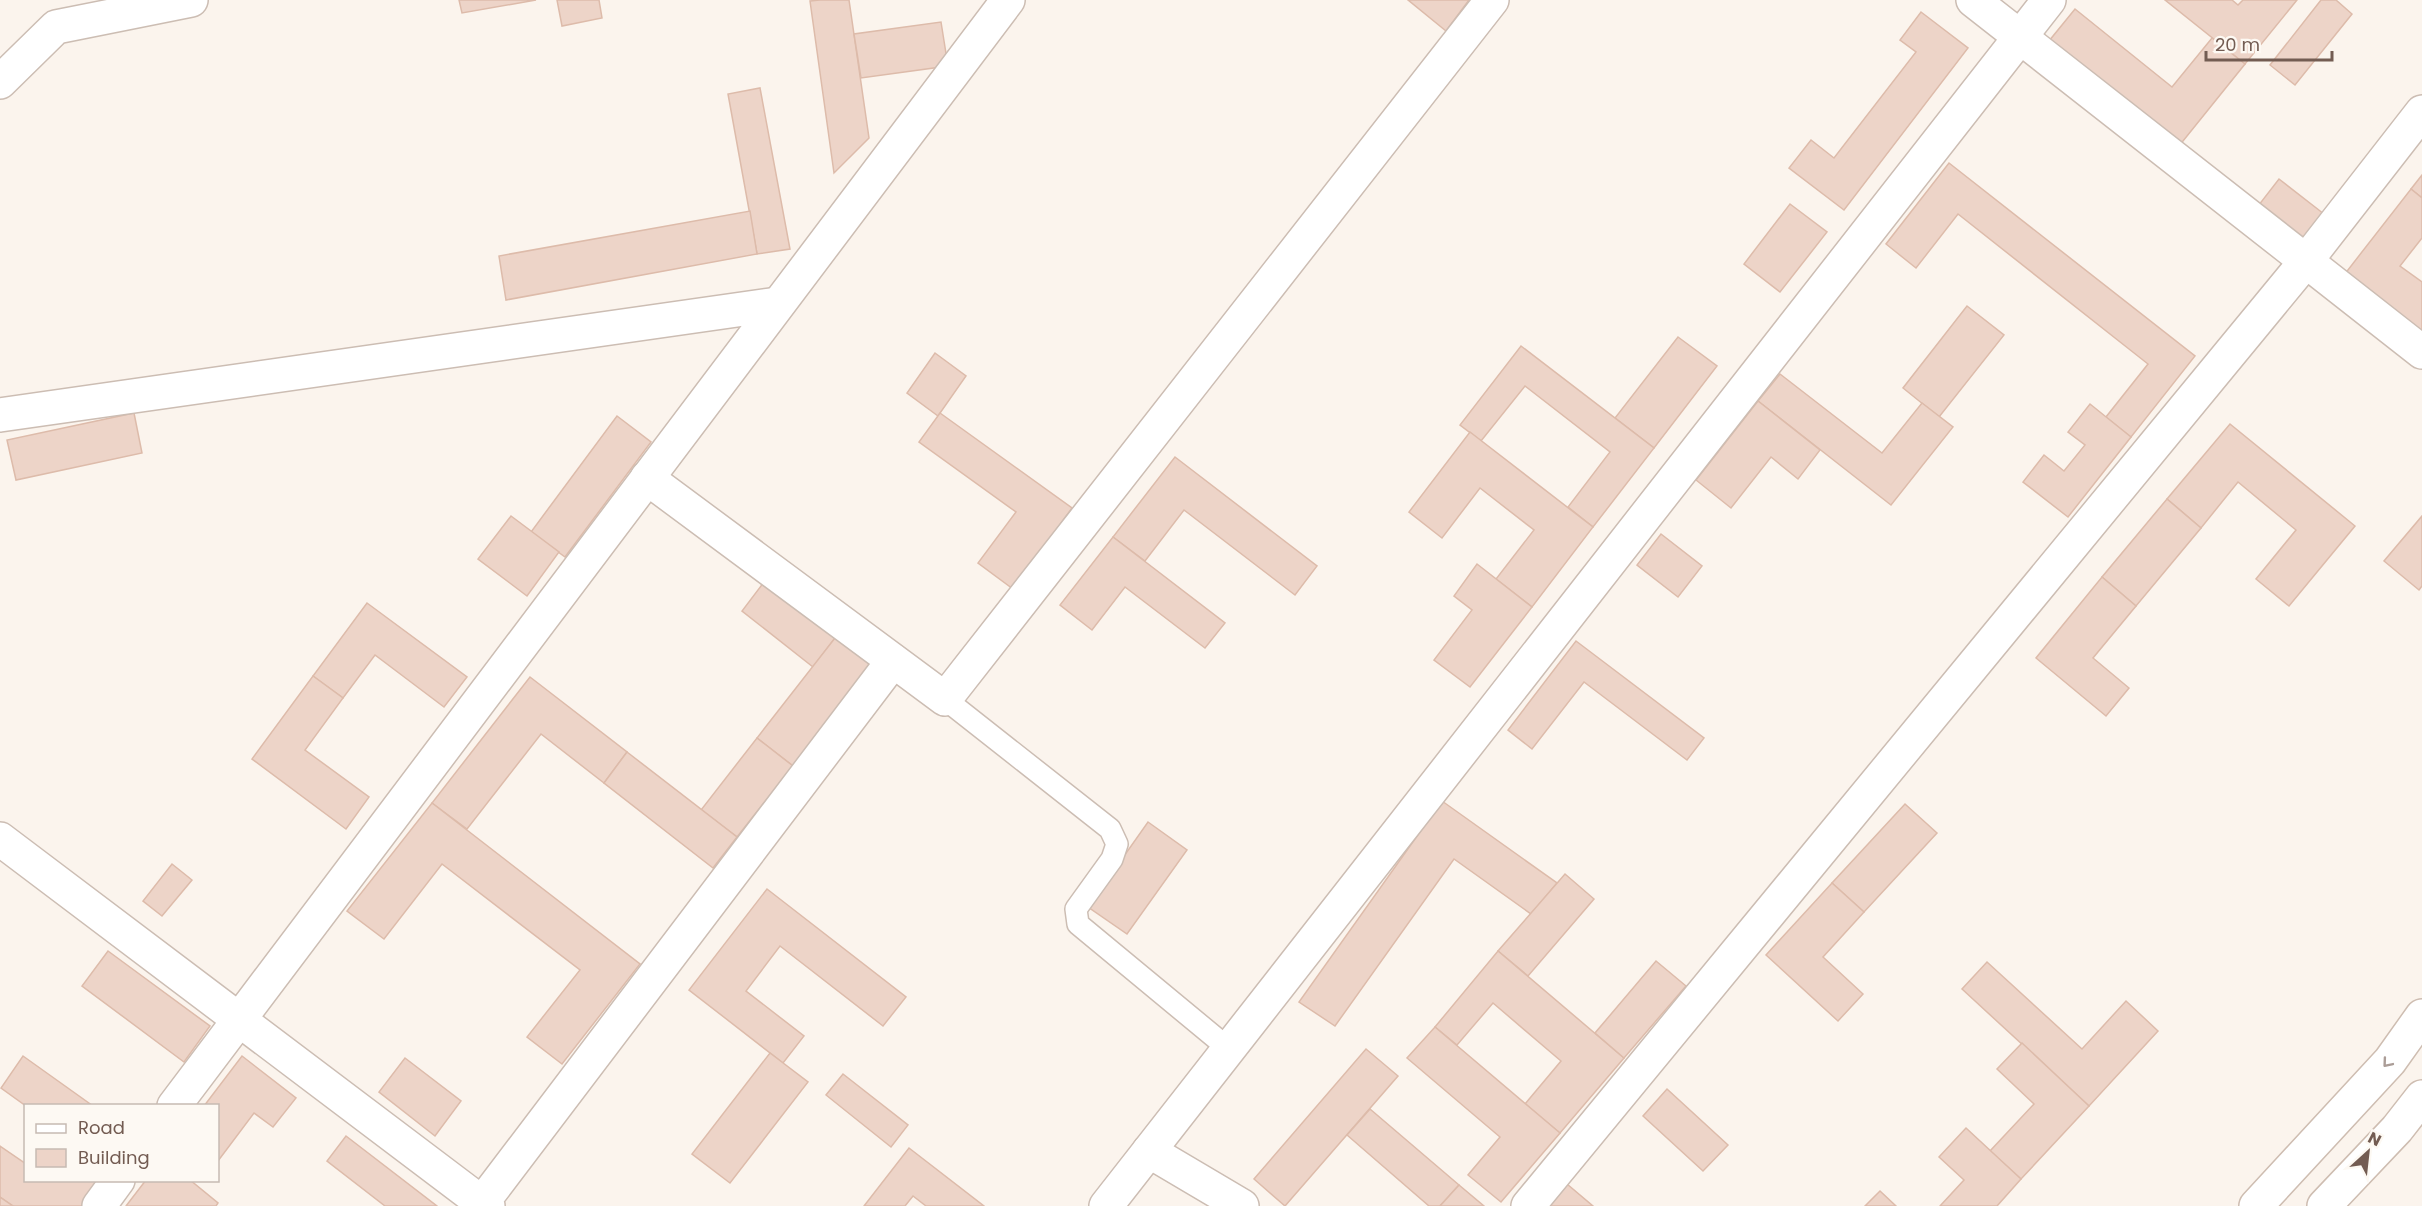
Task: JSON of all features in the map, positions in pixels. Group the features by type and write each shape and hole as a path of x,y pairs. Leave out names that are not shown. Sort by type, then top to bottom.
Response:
{"street":[{"path":"0,82 56,27 191,0"},
{"path":"175,1104 1008,0"},
{"path":"647,478 945,699 1492,0"},
{"path":"1972,0 2422,352"},
{"path":"1106,1206 2049,0"},
{"path":"1528,1206 2306,261 2422,112"},
{"path":"0,415 778,303"},
{"path":"0,838 483,1205 893,661"},
{"path":"2256,1206 2390,1061 2422,1016"},
{"path":"2324,1206 2397,1129 2422,1096"},
{"path":"1149,1151 1242,1206"},
{"path":"99,1206 117,1182"}],"lane":[{"path":"945,699 1110,829 1117,844 1112,859 1076,909 1078,924 1229,1048"}],"building":[{"path":"459,0 536,0 462,13"},
{"path":"557,0 599,0 602,18 562,26"},
{"path":"849,0 869,138 834,173 810,1"},
{"path":"1408,0 1469,0 1446,31"},
{"path":"2165,0 2232,0 2238,5 2243,0 2297,0 2245,64"},
{"path":"2321,0 2336,0 2352,14 2295,85 2270,65"},
{"path":"2075,9 2172,87 2212,38 2245,64 2179,146 2049,41"},
{"path":"1921,12 1968,48 1844,210 1789,168 1811,140 1834,158 1916,52 1900,40"},
{"path":"941,22 948,66 861,78 854,34"},
{"path":"760,88 790,249 757,254 728,94"},
{"path":"1949,163 2195,356 2131,437 2106,417 2148,364 1958,214 1916,268 1886,244"},
{"path":"2422,175 2422,198 2411,189"},
{"path":"2279,179 2324,214 2302,241 2258,206"},
{"path":"2411,189 2422,198 2422,238 2400,266 2422,282 2422,335 2344,275"},
{"path":"1790,204 1827,232 1780,292 1744,264"},
{"path":"750,211 757,254 506,300 499,256"},
{"path":"1967,306 2004,335 1939,417 1903,388"},
{"path":"1678,337 1717,366 1654,448 1615,418"},
{"path":"1521,346 1654,448 1593,527 1568,507 1610,452 1525,386 1481,441 1460,425"},
{"path":"935,353 966,376 938,416 907,393"},
{"path":"1780,374 1882,453 1922,403 1953,427 1891,505 1758,401"},
{"path":"1758,401 1820,450 1798,479 1771,457 1731,508 1696,480"},
{"path":"2090,404 2131,437 2068,517 2023,482 2044,455 2064,471 2085,445 2068,432"},
{"path":"134,413 142,453 16,480 7,440"},
{"path":"940,413 1072,508 1013,589 978,563 1016,512 919,442"},
{"path":"617,416 651,442 565,557 531,532"},
{"path":"2230,424 2355,526 2289,606 2256,579 2296,530 2238,482 2201,528 2167,499"},
{"path":"1470,432 1593,527 1532,607 1496,579 1534,530 1480,488 1442,538 1409,512"},
{"path":"1175,457 1317,566 1295,595 1184,510 1145,561 1113,537"},
{"path":"2167,499 2201,528 2136,606 2102,577"},
{"path":"511,516 559,552 527,596 478,559"},
{"path":"2422,516 2422,586 2419,590 2384,561"},
{"path":"1661,534 1702,566 1678,597 1637,565"},
{"path":"1113,537 1225,623 1205,648 1125,587 1092,630 1060,605"},
{"path":"1477,564 1532,607 1470,687 1434,660 1472,610 1454,596"},
{"path":"2102,577 2136,606 2093,658 2129,688 2106,716 2036,658"},
{"path":"764,582 835,638 813,667 742,611"},
{"path":"367,603 467,677 444,707 375,655 343,698 313,676"},
{"path":"835,638 871,665 793,766 757,738"},
{"path":"1576,641 1704,738 1687,760 1584,682 1532,749 1508,730"},
{"path":"313,676 343,698 305,750 369,797 346,829 252,759"},
{"path":"530,677 627,752 604,783 541,734 467,829 432,803"},
{"path":"757,738 793,766 737,837 701,810"},
{"path":"627,752 737,837 713,868 604,783"},
{"path":"1442,801 1557,883 1531,914 1454,859 1335,1026 1299,1002"},
{"path":"432,803 640,964 562,1064 527,1037 580,970 442,864 384,939 347,911"},
{"path":"1905,804 1937,833 1864,912 1832,883"},
{"path":"1148,822 1187,850 1127,934 1088,907"},
{"path":"172,864 192,880 162,916 143,901"},
{"path":"1565,874 1594,899 1528,976 1498,951"},
{"path":"1832,883 1864,912 1823,957 1863,994 1838,1021 1766,955"},
{"path":"767,889 906,997 883,1026 780,946 746,991 804,1036 783,1063 689,990"},
{"path":"108,951 210,1026 184,1062 82,986"},
{"path":"1498,951 1624,1058 1560,1133 1525,1104 1561,1061 1493,1003 1457,1045 1435,1027"},
{"path":"1656,961 1686,986 1624,1058 1595,1033"},
{"path":"1987,962 2082,1049 2126,1001 2158,1031 2089,1106 1962,989"},
{"path":"1435,1027 1560,1133 1501,1202 1468,1175 1500,1137 1407,1058"},
{"path":"2022,1043 2089,1106 2021,1179 1990,1151 2034,1104 1997,1069"},
{"path":"1366,1049 1398,1076 1285,1206 1254,1179"},
{"path":"770,1053 808,1082 730,1183 692,1154"},
{"path":"23,1056 90,1104 24,1105 1,1088"},
{"path":"242,1056 296,1098 273,1127 254,1113 219,1160 219,1104 206,1104"},
{"path":"405,1058 461,1101 435,1136 379,1092"},
{"path":"843,1074 908,1125 891,1147 826,1095"},
{"path":"1667,1089 1728,1145 1703,1171 1643,1116"},
{"path":"1370,1109 1459,1185 1440,1206 1429,1206 1347,1135"},
{"path":"1966,1128 2021,1179 1997,1206 1940,1206 1964,1180 1939,1157"},
{"path":"346,1136 437,1206 385,1206 327,1161"},
{"path":"0,1146 24,1163 24,1182 103,1182 86,1206 13,1206 0,1197"},
{"path":"909,1148 984,1206 926,1206 913,1196 905,1206 864,1206"},
{"path":"144,1182 192,1182 218,1203 216,1206 126,1206"},
{"path":"1567,1184 1593,1206 1549,1206"},
{"path":"1459,1185 1484,1206 1440,1206"},
{"path":"1880,1191 1896,1206 1865,1206"},
{"path":"0,1197 13,1206 0,1206"}]}
